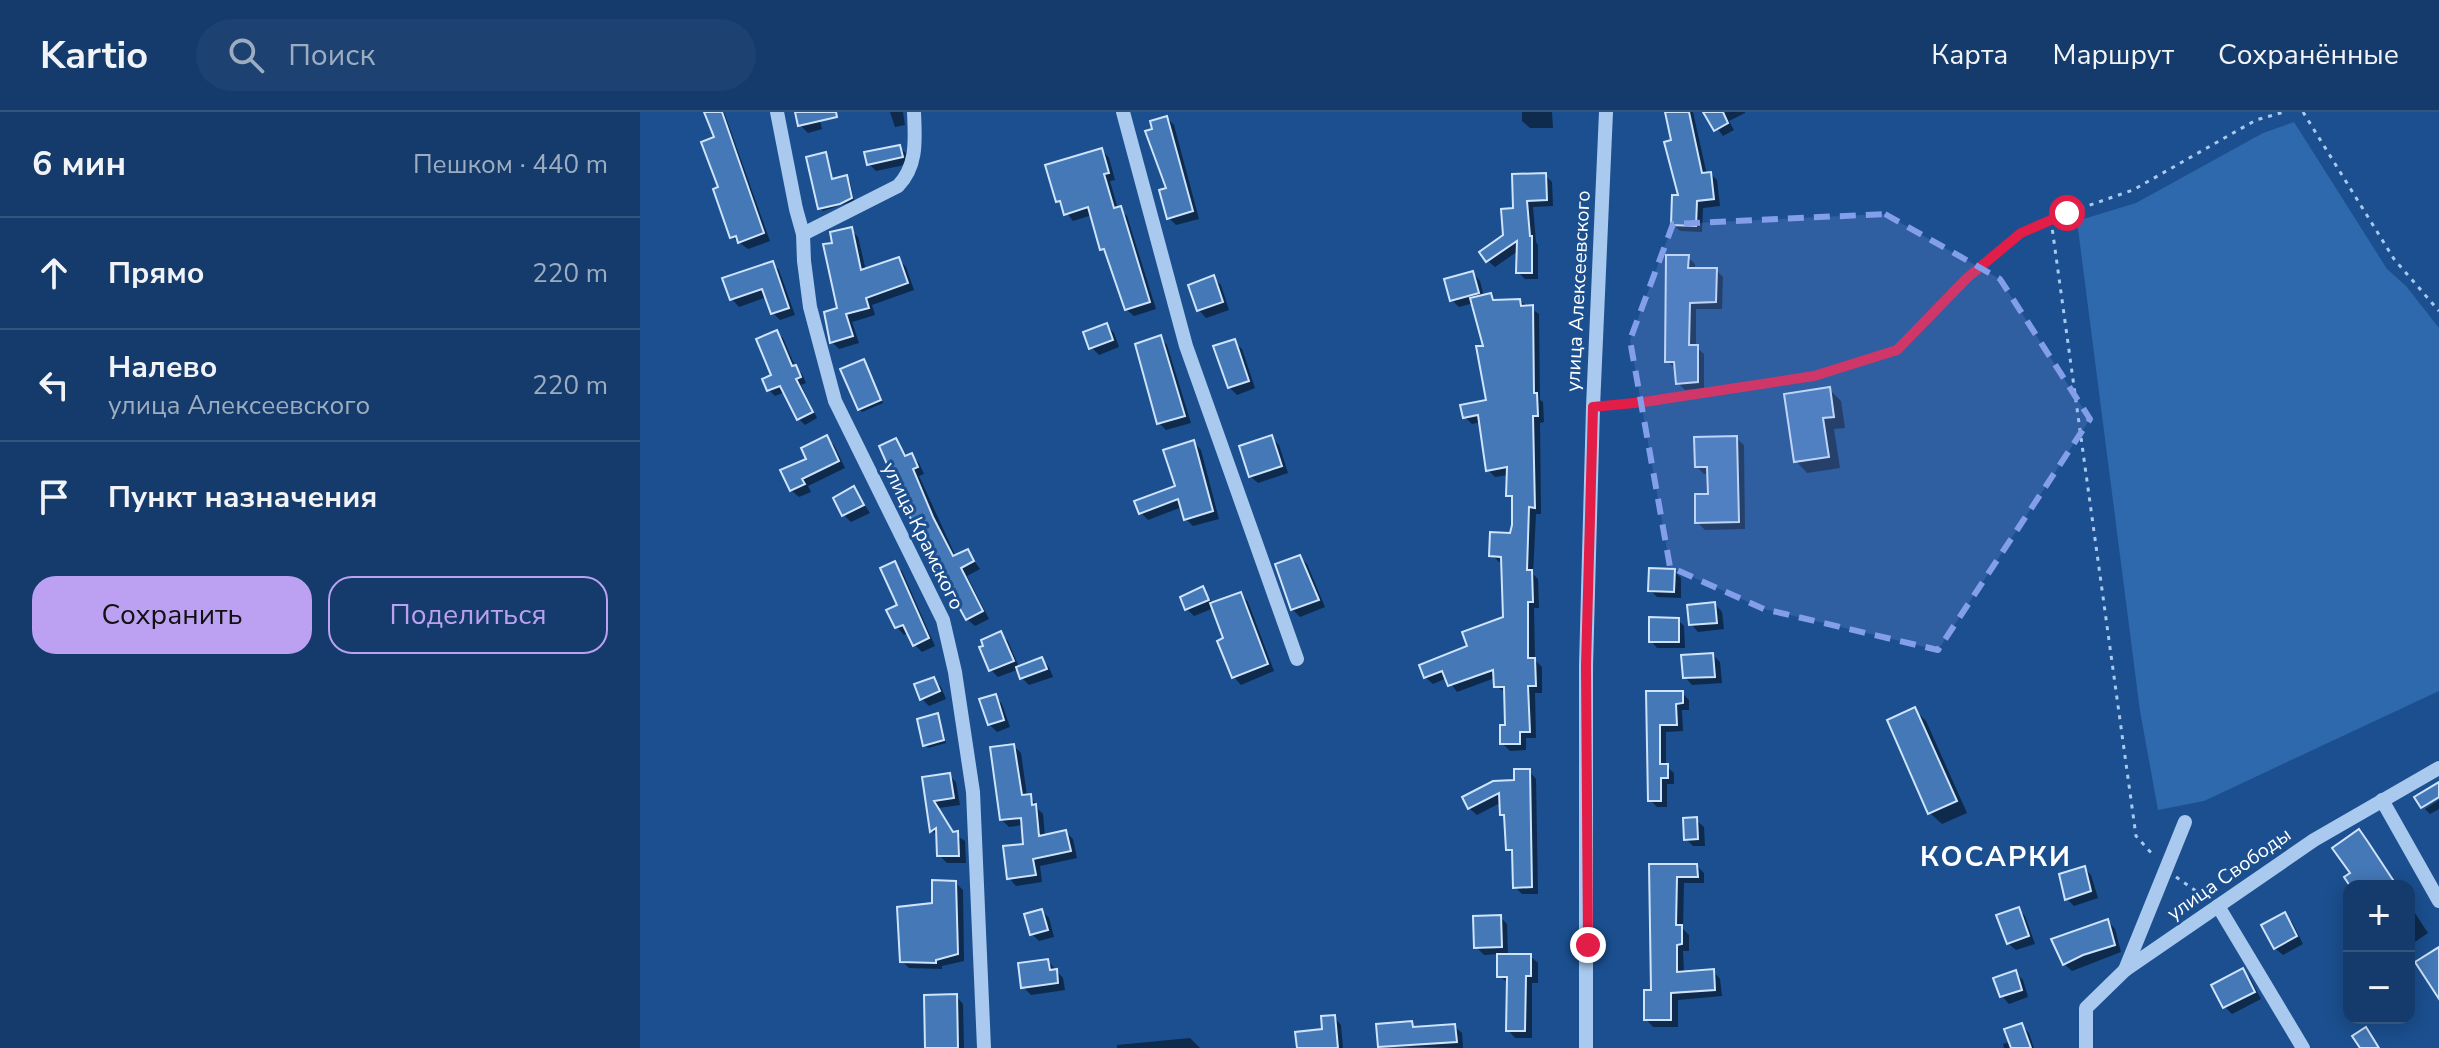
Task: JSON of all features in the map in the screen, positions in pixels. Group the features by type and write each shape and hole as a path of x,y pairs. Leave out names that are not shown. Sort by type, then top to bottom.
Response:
{"street":[{"name":"улица Крамского","path":"777,112 803,234 810,307 835,401 943,620 955,672 973,792 984,1048"},
{"path":"803,234 898,186 907,177 914,154 914,112"},
{"path":"1123,112 1186,346 1297,659"},
{"name":"улица Алексеевского","path":"1586,1048 1586,666 1606,112"},
{"name":"улица Свободы","path":"2086,1048 2086,1008 2125,970 2314,840 2439,768"},
{"path":"2382,800 2439,901"},
{"path":"2125,970 2185,822"},
{"path":"2218,906 2303,1048"}],"path":[{"path":"1593,407 1814,376 1897,350 1967,278 2021,233 2133,190 2256,120 2284,112"},
{"path":"2303,112 2394,259 2439,311"},
{"path":"2051,220 2136,836 2166,870 2218,906"}],"highlighted area":[{"path":"1885,214 2000,279 2090,419 1938,650 1764,609 1670,567 1630,340 1673,224"}],"shaded area":[{"path":"2294,122 2387,269 2406,286 2439,328 2439,691 2204,801 2158,810 2140,711 2077,221 2136,203 2263,133"}],"building":[{"path":"704,112 722,112 764,233 738,243 736,236 730,238 713,189 718,187 701,142 714,137"},
{"path":"795,112 836,112 837,117 798,126"},
{"path":"1665,112 1689,112 1702,173 1711,172 1714,199 1697,201 1696,226 1671,225 1672,195 1678,195 1664,142 1671,140"},
{"path":"1703,112 1723,112 1728,123 1714,131"},
{"path":"1167,116 1193,211 1167,219 1159,190 1166,188 1145,131 1152,129 1150,121"},
{"path":"900,145 903,157 867,165 864,152"},
{"path":"1102,148 1109,173 1104,174 1114,208 1121,206 1150,302 1125,310 1104,249 1100,250 1088,207 1064,215 1060,201 1056,202 1045,165"},
{"path":"826,152 832,179 847,175 852,198 818,209 806,157"},
{"path":"1546,173 1547,200 1527,201 1532,236 1532,273 1516,273 1517,241 1486,262 1479,252 1503,235 1501,209 1513,208 1512,174"},
{"path":"852,227 861,270 899,257 908,283 866,298 869,308 846,314 853,336 830,343 824,312 837,308 823,244 832,243 830,232"},
{"path":"1666,255 1689,255 1688,268 1717,268 1716,302 1690,303 1689,345 1698,345 1698,382 1676,384 1674,362 1665,362"},
{"path":"773,261 789,308 771,314 762,289 730,300 722,278"},
{"path":"1473,271 1479,293 1450,301 1444,279"},
{"path":"1214,275 1223,302 1197,311 1188,285"},
{"path":"1491,293 1493,300 1520,299 1521,306 1533,305 1534,393 1537,393 1538,416 1533,416 1535,508 1529,507 1527,570 1532,570 1533,602 1528,602 1528,658 1535,658 1536,686 1528,686 1530,732 1520,732 1520,744 1500,744 1500,725 1505,725 1504,687 1494,687 1493,670 1448,686 1442,671 1424,678 1419,665 1467,646 1462,632 1503,617 1501,557 1489,556 1490,532 1510,533 1512,525 1512,496 1506,496 1507,467 1486,471 1478,415 1463,418 1460,405 1486,400 1476,346 1483,346 1470,298"},
{"path":"1107,323 1113,340 1089,349 1083,332"},
{"path":"777,330 792,366 796,365 801,377 796,379 813,412 797,420 780,386 767,391 762,379 771,375 756,339"},
{"path":"1161,335 1185,416 1157,424 1135,344"},
{"path":"1235,339 1249,381 1228,388 1213,346"},
{"path":"864,359 881,400 858,410 840,369"},
{"path":"1830,387 1834,417 1823,418 1829,457 1794,462 1784,394"},
{"path":"827,435 839,461 802,479 805,484 790,491 780,470 806,459 801,448"},
{"path":"1272,435 1282,466 1249,477 1239,446"},
{"path":"1737,436 1739,522 1695,523 1695,494 1708,494 1707,467 1695,467 1694,437"},
{"path":"896,438 905,456 912,453 918,467 913,469 953,556 968,549 974,561 961,568 983,611 966,620 914,526 879,446"},
{"path":"1194,440 1213,511 1184,520 1178,499 1139,514 1134,501 1175,486 1163,450"},
{"path":"854,486 864,505 842,516 833,498"},
{"path":"1300,555 1319,600 1291,610 1275,564"},
{"path":"895,561 929,638 913,646 903,625 895,628 886,610 897,605 880,568"},
{"path":"1649,568 1675,569 1674,592 1648,591"},
{"path":"1203,586 1209,600 1185,610 1180,597"},
{"path":"1241,592 1268,664 1232,678 1217,641 1223,638 1210,603"},
{"path":"1715,602 1717,623 1689,625 1687,605"},
{"path":"1649,617 1679,618 1679,642 1649,642"},
{"path":"1001,631 1014,661 989,671 979,647 983,646 981,640"},
{"path":"1713,653 1715,677 1683,678 1681,655"},
{"path":"1042,657 1047,669 1020,679 1016,667"},
{"path":"934,677 940,691 920,700 914,684"},
{"path":"1646,691 1683,691 1683,703 1676,704 1677,725 1660,725 1660,764 1668,764 1668,778 1661,778 1661,801 1648,801"},
{"path":"996,694 1004,720 988,725 979,699"},
{"path":"1915,707 1957,801 1928,814 1887,720"},
{"path":"938,713 944,740 923,746 917,719"},
{"path":"1014,744 1022,795 1031,794 1032,805 1036,804 1039,836 1066,830 1071,851 1033,859 1036,875 1007,879 1003,846 1023,844 1021,818 1000,820 990,747"},
{"path":"1514,769 1530,769 1532,887 1513,888 1512,850 1506,850 1499,793 1468,809 1462,797 1493,781 1514,780"},
{"path":"950,773 954,798 934,801 953,832 958,831 959,856 937,856 936,828 930,832 922,777"},
{"path":"2439,782 2439,797 2421,808 2414,797"},
{"path":"1697,817 1698,839 1684,840 1683,818"},
{"path":"2359,829 2393,880 2346,880 2344,877 2350,873 2332,848"},
{"path":"1649,864 1697,864 1698,877 1677,877 1676,925 1682,925 1682,944 1677,945 1677,972 1714,969 1715,990 1671,993 1671,1020 1644,1020 1644,990 1651,990"},
{"path":"2085,866 2091,891 2065,900 2059,874"},
{"path":"932,880 956,881 958,954 936,960 936,963 900,962 897,907 932,903"},
{"path":"2019,907 2029,936 2007,944 1996,915"},
{"path":"1042,909 1048,930 1030,935 1024,914"},
{"path":"2285,912 2297,936 2274,949 2261,925"},
{"path":"1501,915 1502,947 1474,948 1473,916"},
{"path":"2108,919 2115,945 2063,965 2051,939"},
{"path":"2439,947 2439,999 2415,962"},
{"path":"1497,954 1531,954 1531,976 1526,976 1525,1031 1506,1031 1507,977 1497,977"},
{"path":"1048,959 1050,970 1057,969 1058,983 1021,988 1018,963"},
{"path":"2243,968 2255,992 2223,1008 2211,985"},
{"path":"2016,970 2022,990 2000,997 1993,978"},
{"path":"957,994 958,1048 925,1048 924,995"},
{"path":"1335,1015 1338,1048 1297,1048 1295,1032 1322,1029 1321,1016"},
{"path":"1412,1021 1413,1027 1455,1024 1457,1042 1378,1047 1376,1024"},
{"path":"2022,1023 2031,1048 2011,1048 2004,1029"},
{"path":"2366,1027 2379,1048 2360,1048 2352,1036"}],"district":[{"name":"КОСАРКИ","path":"1996,857"}],"route":[{"path":"1588,945 1586,666 1593,407 1814,376 1897,350 1967,278 2021,233 2067,213"}]}
